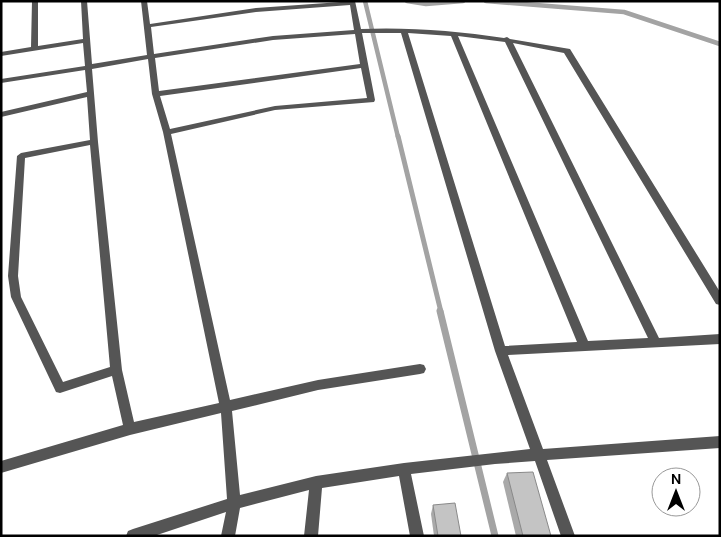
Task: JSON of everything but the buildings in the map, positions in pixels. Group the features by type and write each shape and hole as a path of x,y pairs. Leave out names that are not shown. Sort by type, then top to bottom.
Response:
{"street":[{"path":"34,49 35,1"},
{"path":"84,1 94,142 116,370 130,428"},
{"path":"153,1 144,2 156,94 167,132 226,407 234,503 228,536"},
{"path":"147,26 256,10 352,2 362,31 363,66 371,100 275,108 167,132"},
{"path":"1,81 89,68 152,55 252,41 362,31 454,33 507,39 567,51 720,301"},
{"path":"404,32 501,351 568,536"},
{"path":"454,33 585,347"},
{"path":"507,39 655,341"},
{"path":"1,54 87,40"},
{"path":"156,94 363,66"},
{"path":"1,115 90,94"},
{"path":"94,142 21,156 13,276 16,297 60,388 116,370"},
{"path":"501,351 655,341 720,339"},
{"path":"1,467 130,428 318,385 420,369"},
{"path":"133,536 234,503 316,482 495,458 720,442"},
{"path":"404,469 417,536"},
{"path":"311,536 316,482"}],"waterway":[{"path":"365,1 398,137"},
{"path":"407,1 426,4 463,1"},
{"path":"486,1 624,12 720,44"},
{"path":"398,136 441,312"},
{"path":"440,311 495,536"}]}
